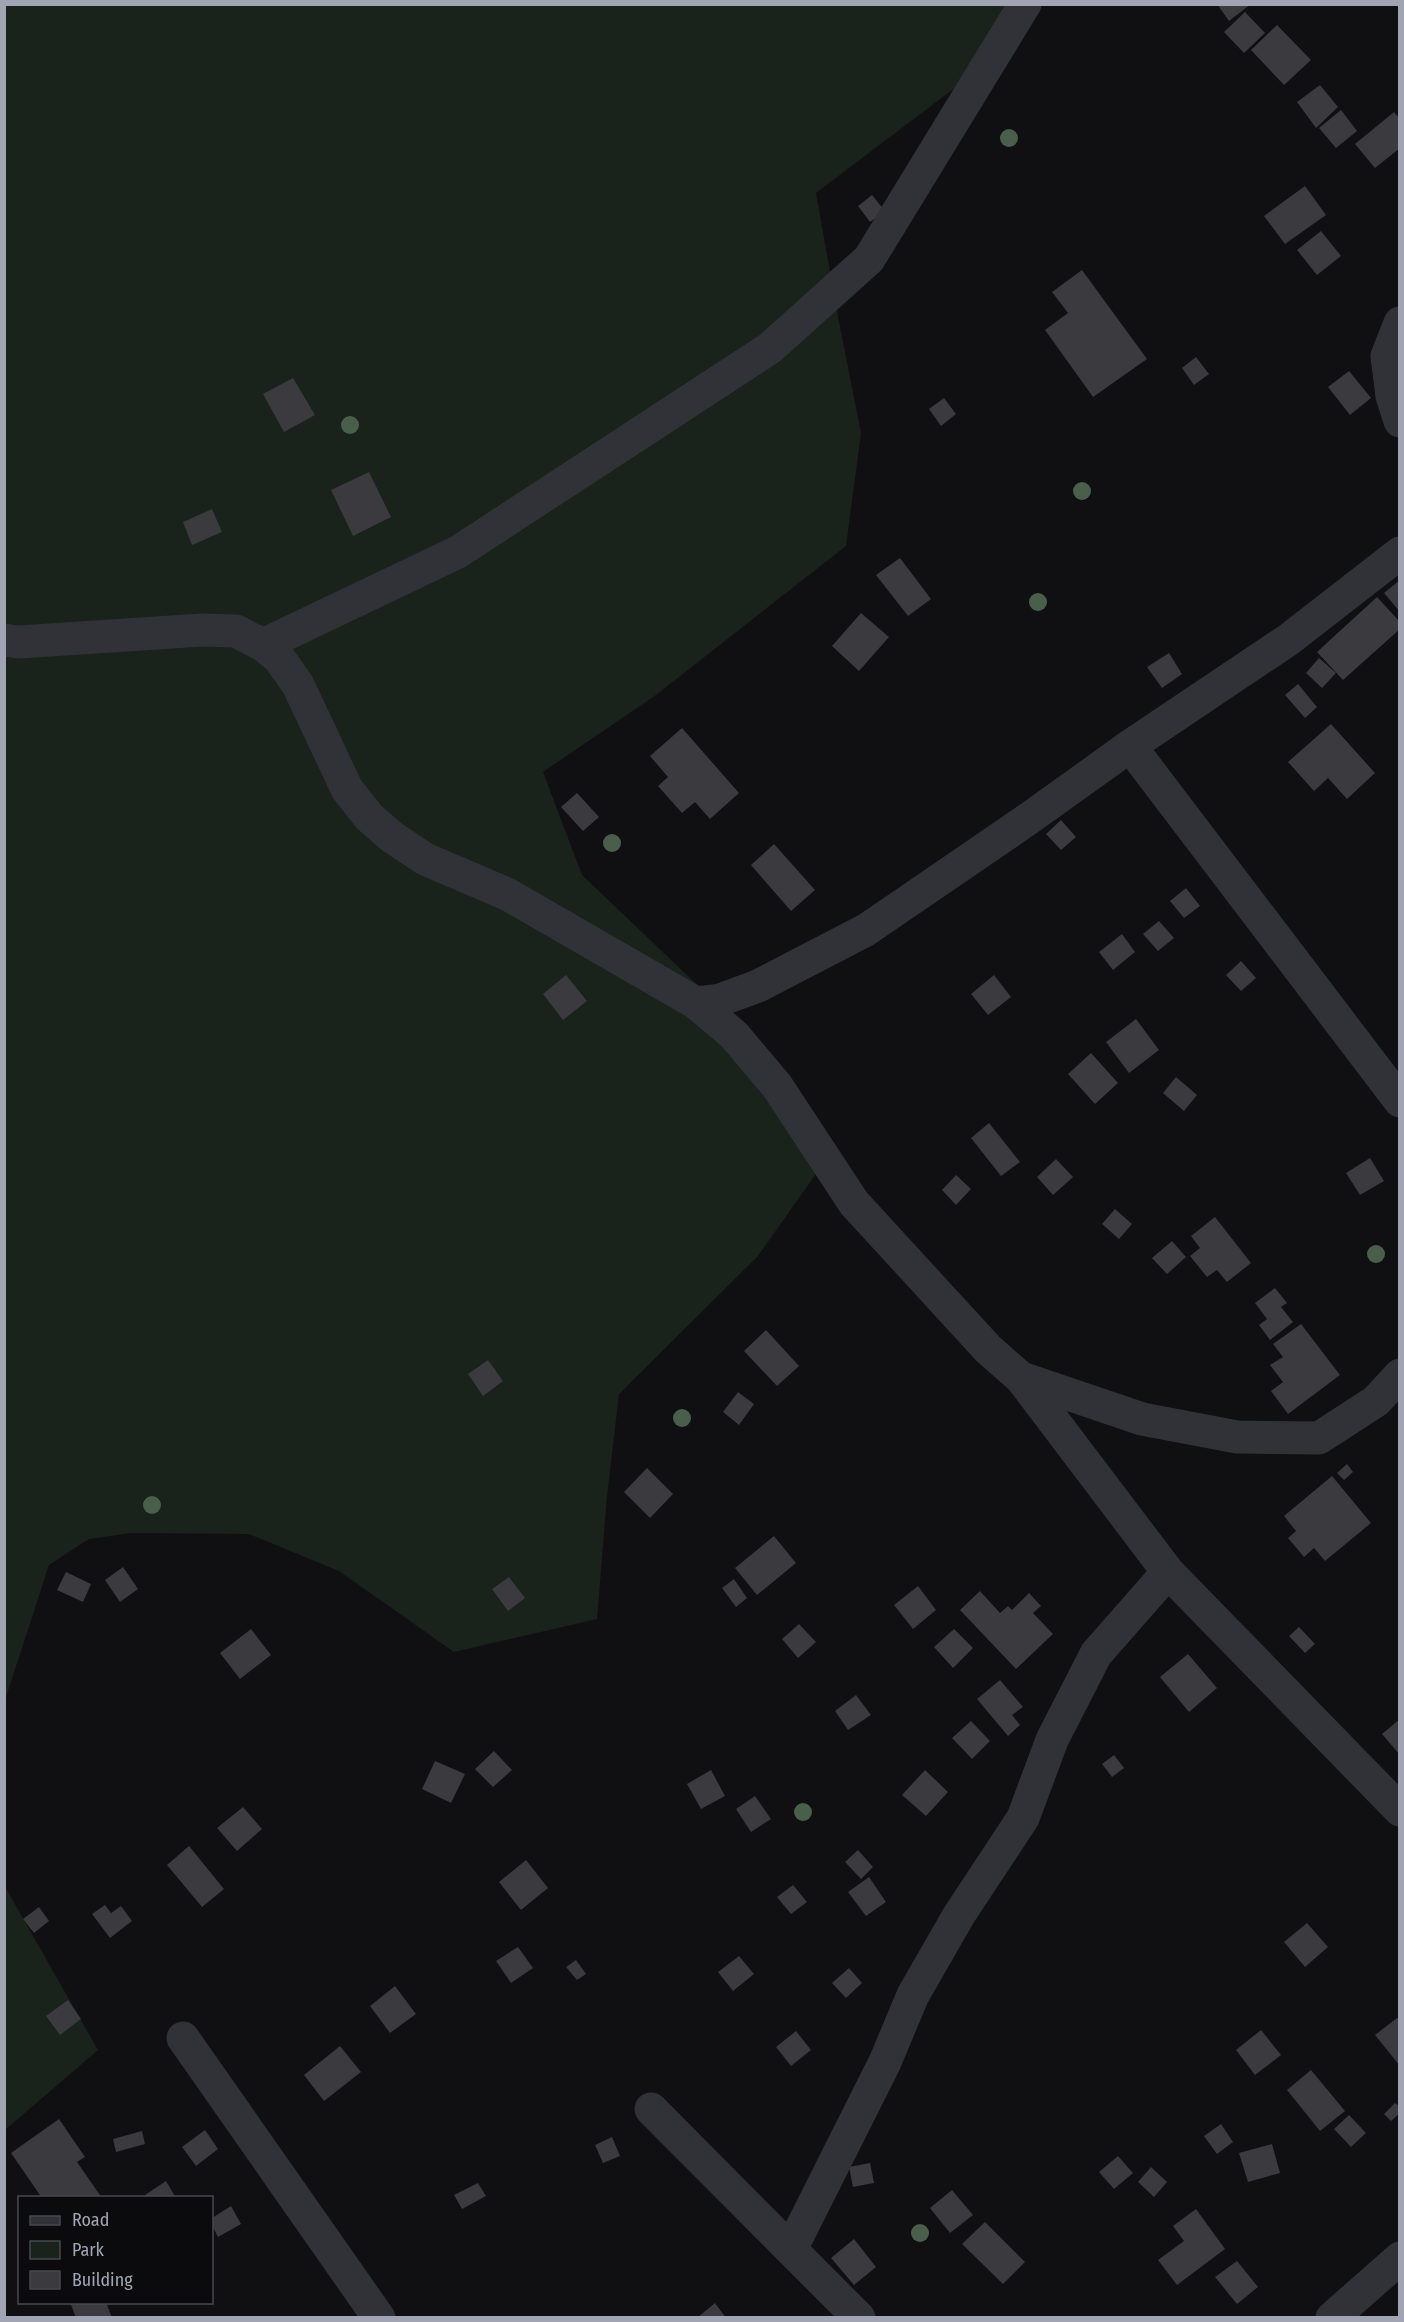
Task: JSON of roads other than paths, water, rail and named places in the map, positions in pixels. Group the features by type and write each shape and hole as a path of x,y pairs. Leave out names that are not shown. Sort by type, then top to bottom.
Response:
{"street":[{"path":"263,645 458,552 771,348 869,259 1025,4"},
{"path":"1400,323 1387,356 1392,396 1400,421"},
{"path":"696,1003 720,1000 758,986 866,930 1031,818 1130,746 1288,640 1400,554"},
{"path":"4,640 19,642 202,630 236,631 263,645 279,658 298,685 347,789 369,817 392,837 425,859 507,894 696,1003 734,1035 777,1086 854,1203 988,1349 1021,1378 1168,1572 1400,1810"},
{"path":"1130,746 1400,1101"},
{"path":"1021,1378 1142,1419 1237,1437 1319,1438 1376,1401 1400,1375"},
{"path":"791,2249 885,2062 913,1995 958,1915 1023,1818 1052,1740 1096,1654 1168,1572"},
{"path":"183,2038 380,2318"},
{"path":"651,2109 860,2318"},
{"path":"1332,2318 1400,2258"}]}
